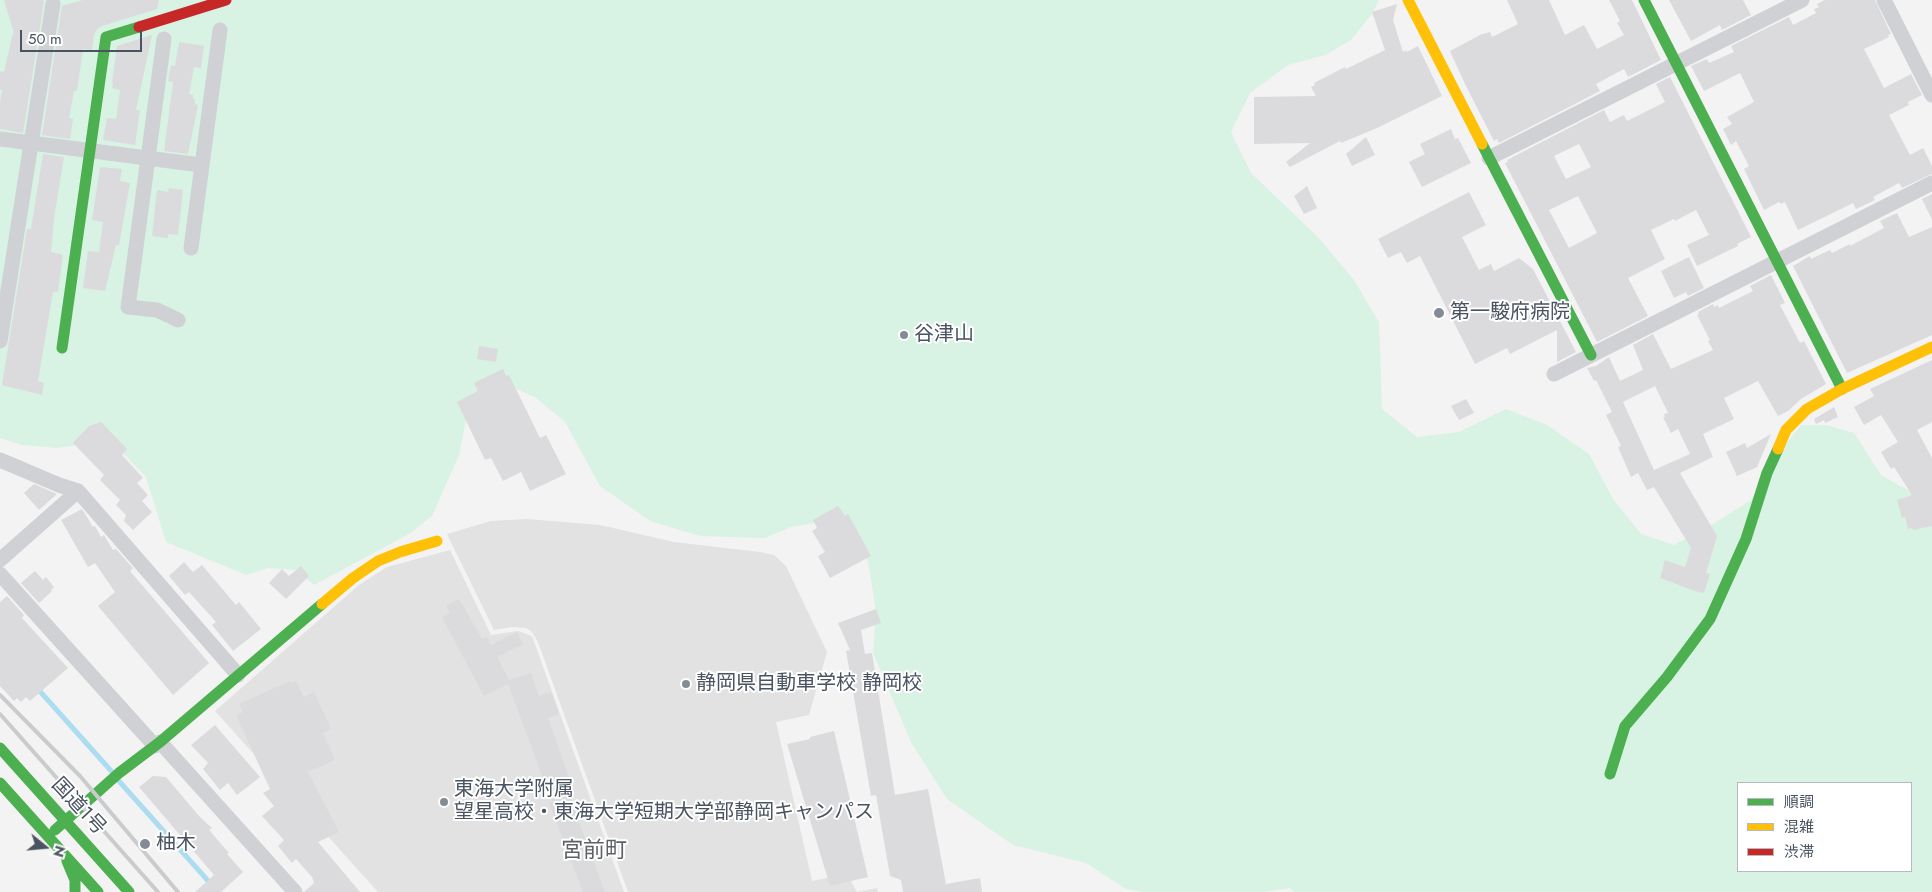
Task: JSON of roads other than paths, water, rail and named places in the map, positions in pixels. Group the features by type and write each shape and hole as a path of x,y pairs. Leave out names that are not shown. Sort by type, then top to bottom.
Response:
{"main road":[{"path":"62,348 106,37 226,0"},
{"path":"1408,0 1591,355"},
{"path":"1644,0 1842,389"},
{"path":"1610,774 1626,726 1667,677 1710,619 1746,539 1767,472 1786,430 1807,409 1842,389 1932,347"},
{"path":"48,836 119,773 158,744 353,578 378,562 400,552 437,541"},
{"name":"国道1号","path":"0,748 130,892"},
{"name":"国道1号","path":"0,783 98,892"},
{"path":"63,852 75,880 75,892"}],"street":[{"path":"1489,158 1802,0"},
{"path":"1884,0 1932,95"},
{"path":"0,341 53,4"},
{"path":"191,248 220,30"},
{"path":"164,39 128,307 157,310 178,320"},
{"path":"0,139 202,165"},
{"path":"1554,374 1932,183"},
{"path":"0,460 58,486 78,491 238,675"},
{"path":"0,560 78,491"},
{"path":"0,574 295,892"}],"waterway":[{"path":"37,688 113,773"},
{"path":"118,780 218,892"}],"railway":[{"path":"0,695 80,776 178,892"},
{"path":"0,714 158,892"}],"place":[{"name":"第一駿府病院","path":"1439,313"},
{"name":"谷津山","path":"904,335"},
{"name":"静岡県自動車学校 静岡校","path":"686,684"},
{"name":"東海大学附属 望星高校・東海大学短期大学部静岡キャンパス","path":"444,802"},
{"name":"柚木","path":"145,844"}],"district":[{"name":"宮前町","path":"594,852"}]}
